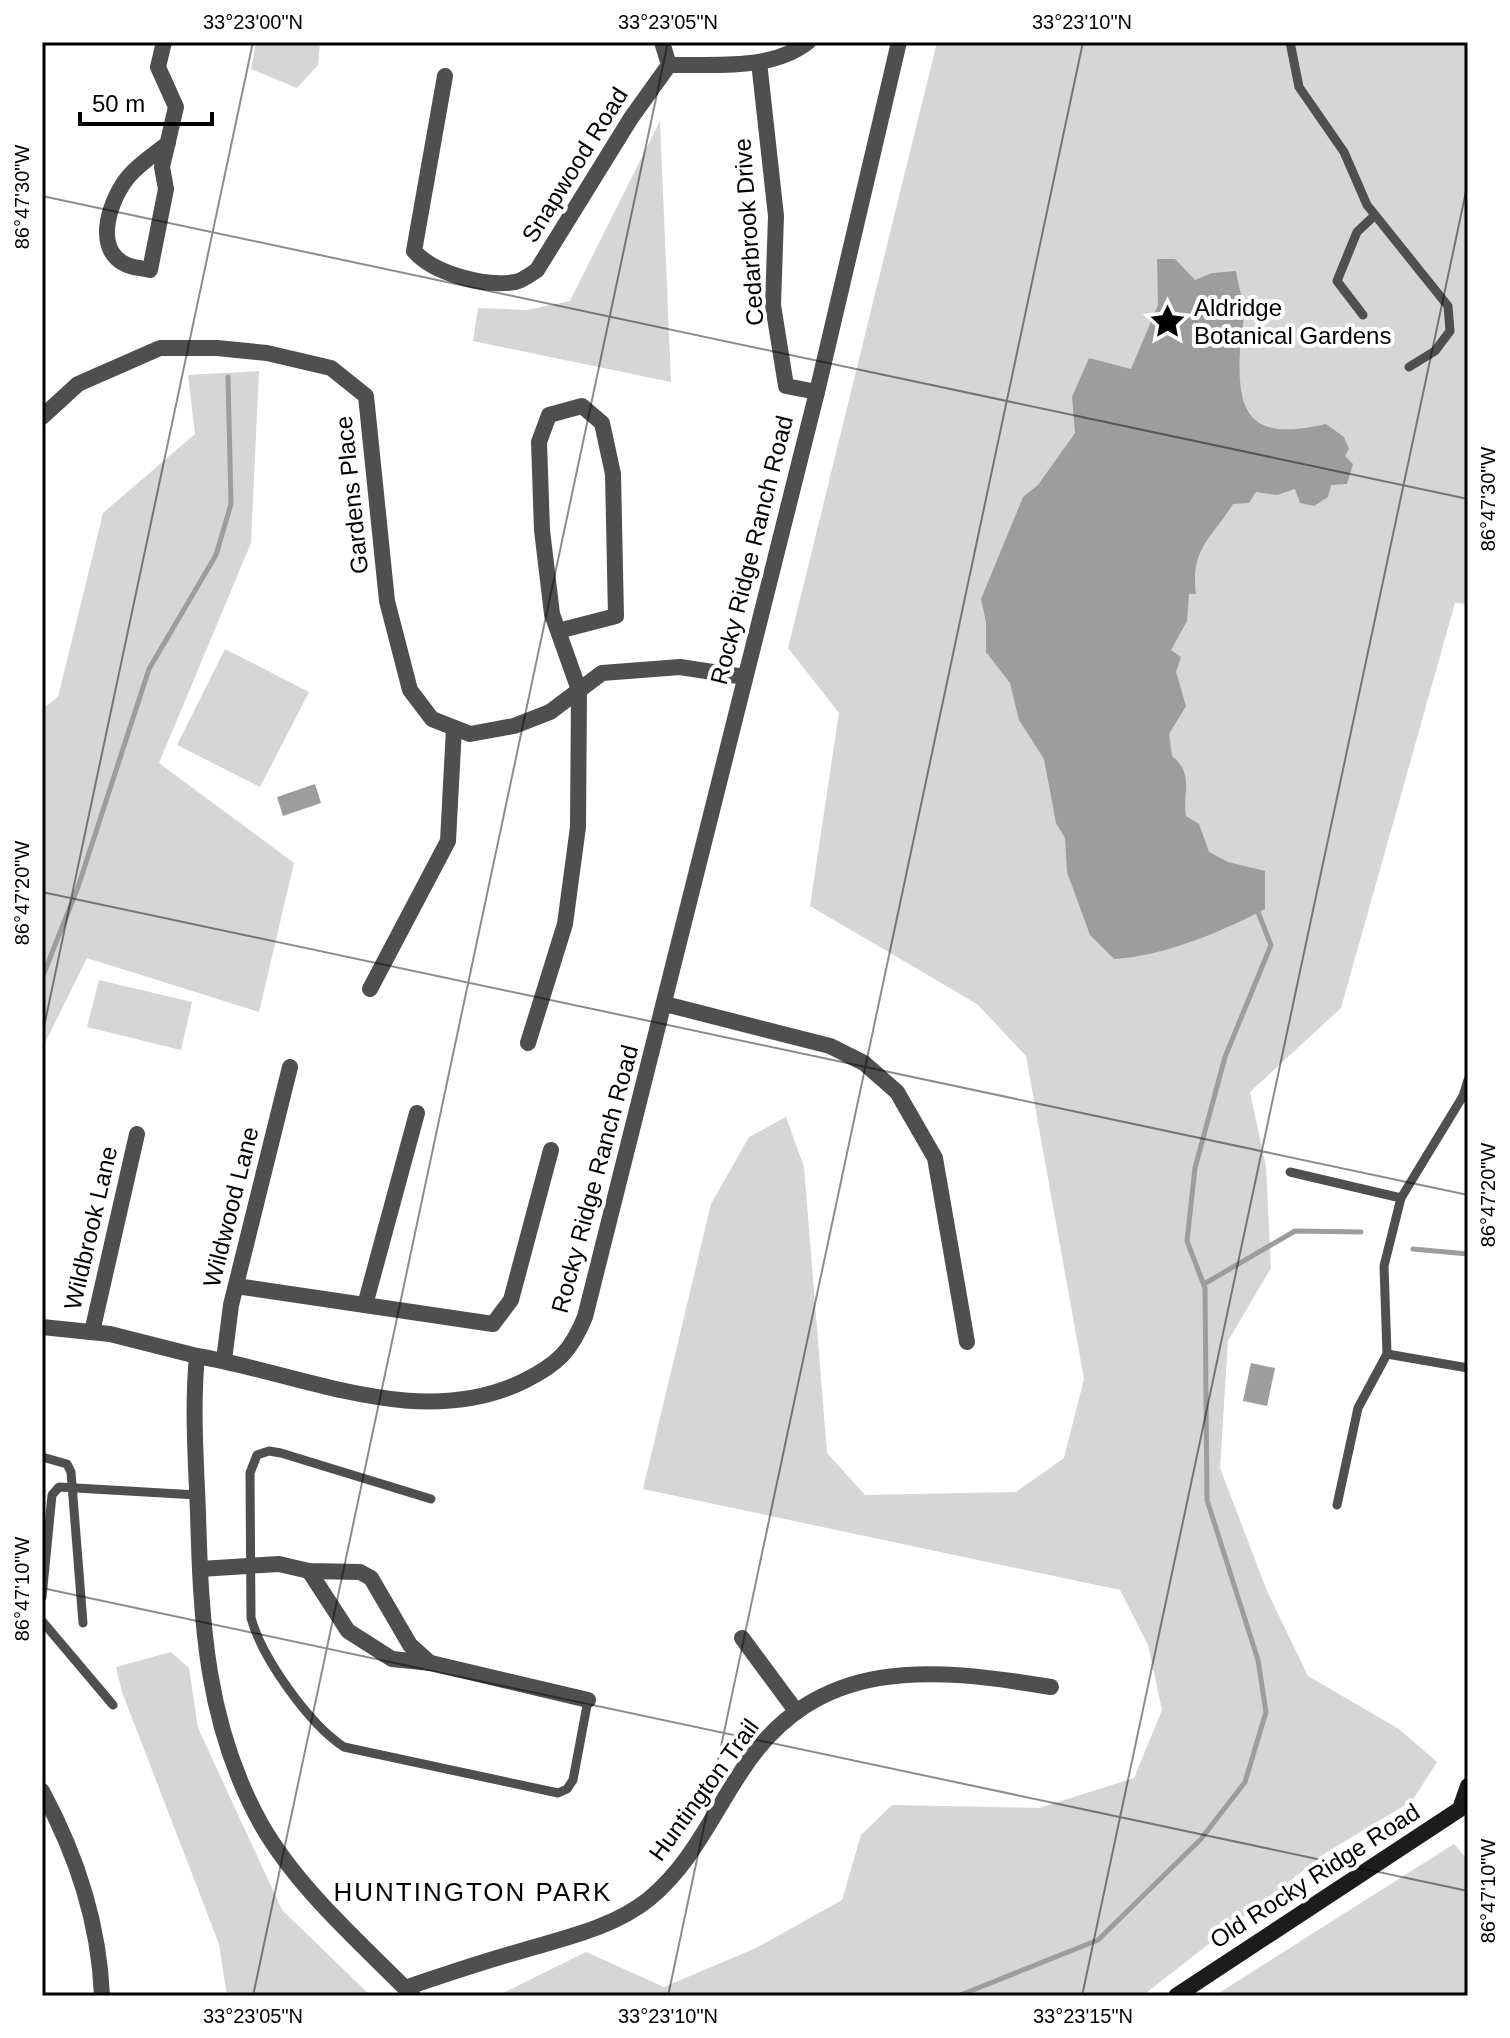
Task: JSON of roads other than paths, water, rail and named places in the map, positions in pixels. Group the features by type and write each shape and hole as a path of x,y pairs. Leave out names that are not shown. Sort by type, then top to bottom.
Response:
{"street":[{"path":"164,42 158,67 176,107 168,143 162,167 166,189 150,270 124,264 110,250 107,225 114,200 129,176 168,143"},
{"path":"662,42 669,65 759,62 798,50 808,42"},
{"name":"Rocky Ridge Ranch Road","path":"42,1327 92,1332 395,1400 434,1403 481,1398 510,1388 541,1372 572,1348 585,1317 665,1004 817,392 899,42"},
{"name":"Cedarbrook Drive","path":"759,62 776,216 773,305 786,386 817,392"},
{"name":"Snapwood Road","path":"445,76 414,251 425,264 450,276 517,283 537,270 631,118 669,65"},
{"name":"Gardens Place","path":"42,417 78,384 160,348 217,348 267,353 331,368 366,396 387,601 410,690 432,719 454,728"},
{"path":"528,1043 565,924 578,827 579,690 558,631 552,614 542,530 539,442 549,415 582,406 602,423 613,474 616,616 558,631"},
{"path":"370,989 448,841 454,728 470,734 514,726 550,712 602,673 680,667 745,677"},
{"path":"665,1004 830,1046 864,1063 897,1092 935,1158 967,1342"},
{"name":"Wildwood Lane","path":"224,1360 236,1286 290,1067"},
{"path":"365,1305 417,1113"},
{"name":"Wildbrook Lane","path":"92,1332 137,1134"},
{"path":"236,1286 493,1324 511,1300 551,1150"},
{"path":"197,1356 197,1495 210,1688 242,1785 284,1856 326,1907 409,1992"},
{"path":"200,1569 279,1564 309,1571 360,1572 371,1578 410,1645 431,1663"},
{"path":"309,1571 348,1631 370,1648 392,1659 431,1663 588,1700"},
{"path":"742,1638 796,1711"},
{"name":"Huntington Trail","path":"409,1992 604,1926 647,1901 684,1864 742,1770 771,1734 796,1711 861,1679 897,1673 1007,1680 1051,1687"},
{"name":"Old Rocky Ridge Road","path":"1176,1996 1464,1813 1468,1786"},
{"path":"42,1791 66,1835 88,1901 100,1950 102,1996"}],"lane":[{"path":"1290,42 1299,87 1344,152 1374,216 1448,306 1450,331 1435,351 1409,367"},
{"path":"1363,315 1337,281 1357,232 1374,216"},
{"path":"1337,1505 1358,1408 1387,1354 1384,1266 1401,1198 1463,1096 1468,1080"},
{"path":"1290,1172 1401,1198"},
{"path":"1387,1354 1468,1368"},
{"path":"431,1499 281,1453 269,1451 257,1455 250,1473 251,1618 256,1638 322,1732 344,1747 558,1793 567,1789 573,1780 588,1700"},
{"path":"42,1457 67,1464 74,1487 83,1623"},
{"path":"42,1597 52,1495 59,1487 197,1495"},
{"path":"42,1621 113,1705"}],"waterway":[{"path":"42,978 78,887 149,669 216,555 231,504 228,377"},
{"path":"958,1996 1098,1940 1201,1839 1245,1782 1266,1712 1258,1660 1207,1500 1205,1288 1187,1241 1195,1168 1225,1057 1271,945 1258,912"},
{"path":"1204,1284 1295,1231 1361,1232"},
{"path":"1413,1249 1468,1254"}],"place":[{"name":"Aldridge Botanical Gardens","path":"1168,322"}],"district":[{"name":"HUNTINGTON PARK","path":"473,1892"}]}
